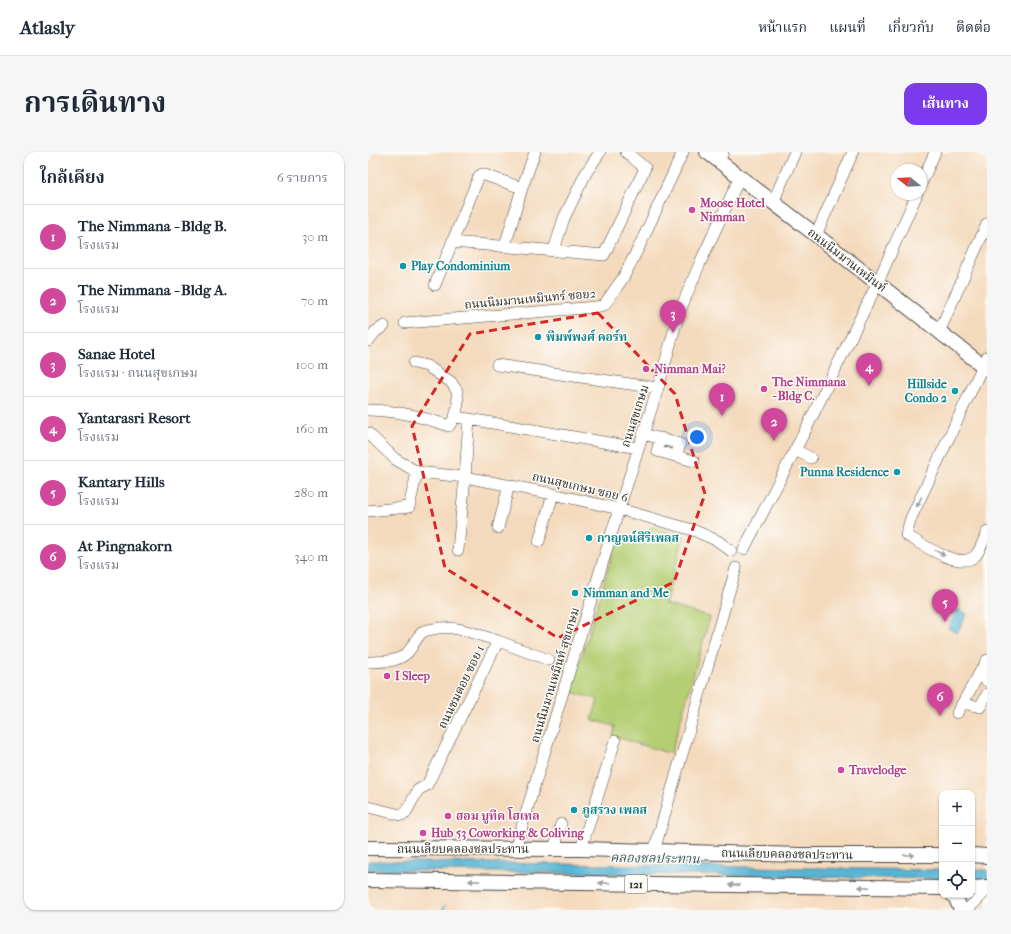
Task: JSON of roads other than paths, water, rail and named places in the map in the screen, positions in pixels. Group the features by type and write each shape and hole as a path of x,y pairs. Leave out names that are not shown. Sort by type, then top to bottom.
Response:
{"main road":[{"name":"ถนนนิมมานเหมินท์","path":"707,152 721,157 740,177 939,332 986,364"},
{"name":"ถนนเลียบคลองชลประทาน","path":"368,848 654,851 799,855 939,855"},
{"path":"975,855 987,856"},
{"name":"121","path":"368,880 939,888"},
{"path":"928,888 939,890"},
{"path":"975,888 987,889"},
{"path":"956,898 961,910"}],"street":[{"path":"505,246 522,188 535,152"},
{"path":"554,250 564,218 586,173 600,152"},
{"path":"452,242 554,250 604,256 645,168 626,152"},
{"name":"ถนนนิมมานเหมินทร์ ซอย2","path":"405,323 596,307 604,305 623,278 636,253 683,152"},
{"path":"773,202 795,152"},
{"path":"816,235 853,152"},
{"path":"927,170 935,152"},
{"path":"435,285 479,176 482,174 522,188"},
{"name":"ถนนสุขเกษม","path":"619,509 658,388 679,313 700,263 740,177"},
{"path":"744,549 877,284 914,200"},
{"path":"939,332 987,224"},
{"path":"368,341 375,332 384,326"},
{"path":"368,410 395,411 426,418 449,426 455,417 458,404 457,391 451,382 427,366 414,363"},
{"path":"986,364 930,469 906,535 948,558 962,560 976,555 987,532"},
{"path":"497,365 658,388"},
{"path":"455,417 638,448"},
{"path":"458,550 469,419"},
{"path":"368,433 395,459 417,472 410,507 368,511"},
{"path":"643,434 680,444 678,451"},
{"path":"661,438 657,451 694,461"},
{"path":"795,450 811,458"},
{"name":"ถนนสุขเกษม ซอย 6","path":"417,472 465,477 509,485 619,509 693,530 718,541 731,551"},
{"path":"498,528 509,485"},
{"path":"539,541 554,494"},
{"name":"ถนนนิมมานเหมินท์-สุขเกษม","path":"515,849 619,509"},
{"path":"654,851 736,568"},
{"name":"ถนนชมดอย ซอย 1","path":"368,664 401,659 424,631 440,627 448,627 471,632 498,642 427,786 418,790 405,814 401,815 368,807"},
{"path":"498,642 549,660"},
{"path":"957,713 983,678 987,661"},
{"path":"963,703 980,707 987,694"},
{"path":"581,850 615,741"},
{"path":"554,850 561,824"},
{"path":"967,910 987,889"},
{"path":"978,910 987,897"}],"water":[{"path":"958,609 967,614 957,633 948,628"},
{"path":"368,861 939,870 939,879 368,870"},
{"path":"975,870 987,870 987,880 975,880"}],"waterway":[{"path":"443,910 445,906"}],"place":[{"name":"Moose Hotel Nimman","path":"692,210"},
{"name":"Play Condominium","path":"403,266"},
{"name":"Sanae Hotel","path":"673,333"},
{"name":"พิมพ์พงศ์ คอร์ท","path":"538,337"},
{"name":"Nimman Mai?","path":"646,369"},
{"name":"Yantarasri Resort","path":"869,386"},
{"name":"The Nimmana - Bldg C.","path":"764,389"},
{"name":"Hillside Condo 2","path":"955,391"},
{"name":"The Nimmana - Bldg B.","path":"722,416"},
{"name":"The Nimmana - Bldg A.","path":"774,441"},
{"name":"Punna Residence","path":"897,472"},
{"name":"กาญจน์ศิริเพลส","path":"589,538"},
{"name":"Nimman and Me","path":"575,593"},
{"name":"Kantary Hills","path":"945,622"},
{"name":"I Sleep","path":"387,676"},
{"name":"At Pingnakorn","path":"940,716"},
{"name":"Travelodge","path":"841,770"},
{"name":"ภูสรวง เพลส","path":"574,810"},
{"name":"ฮอม บูทิค โฮเทล","path":"448,816"},
{"name":"Hub 53 Coworking & Coliving","path":"423,833"}],"water label":[{"name":"คลองชลประทาน","path":"655,858"}]}
